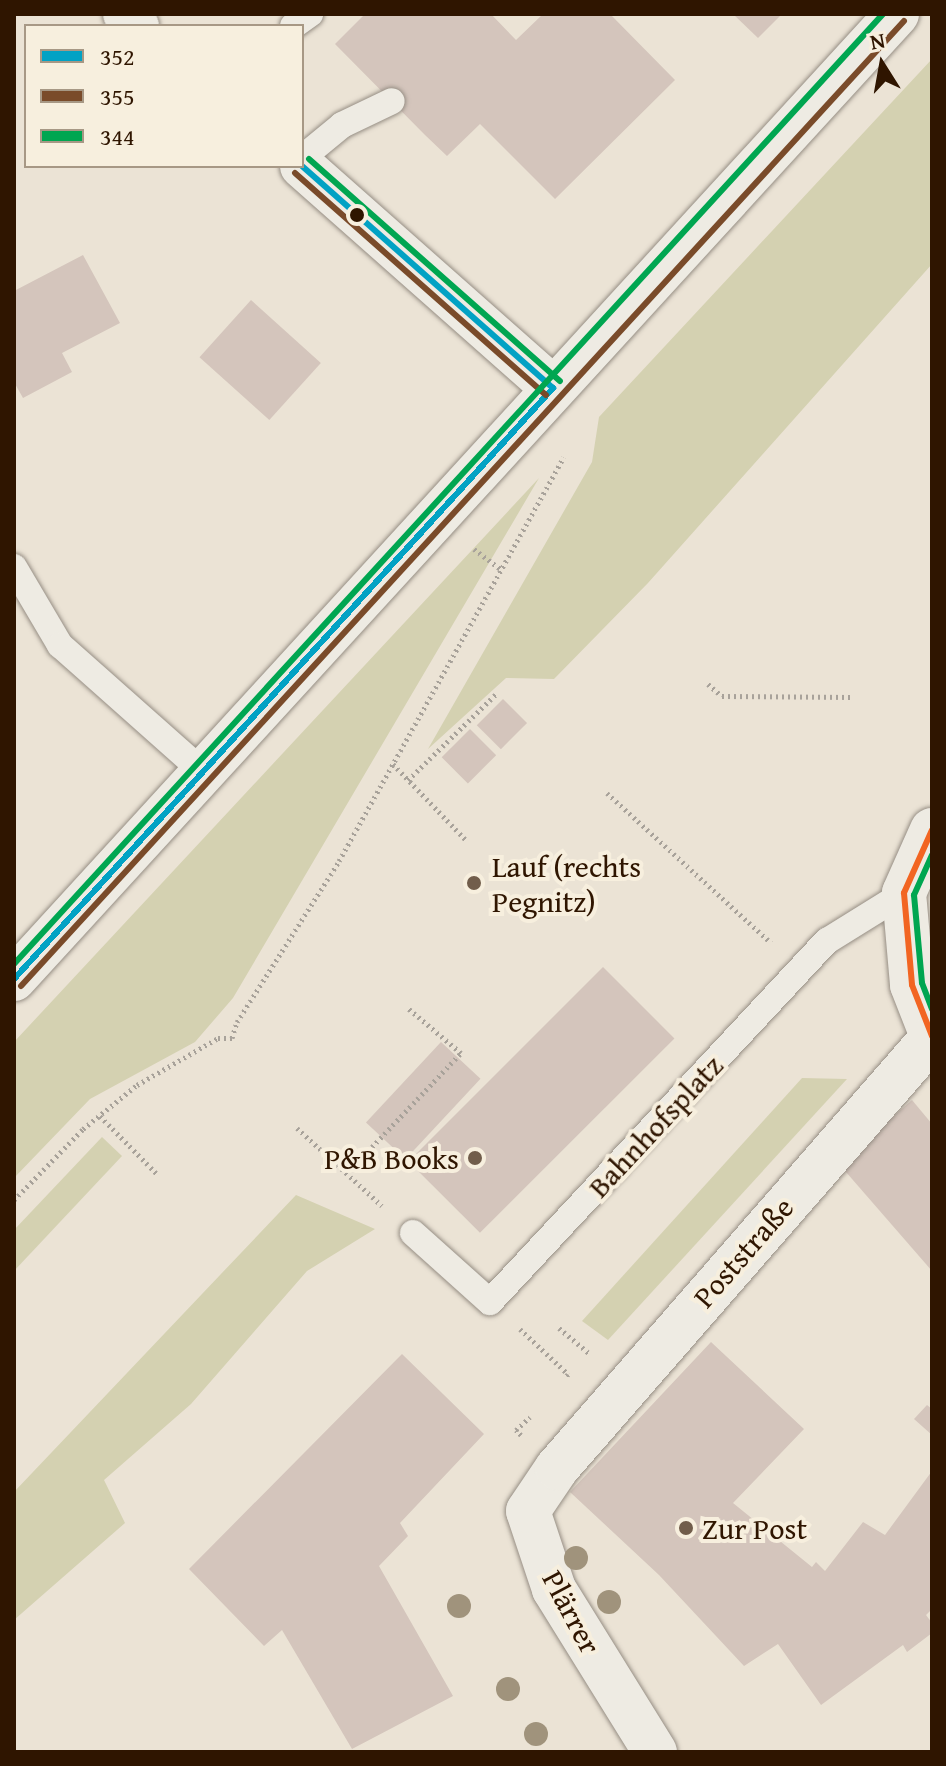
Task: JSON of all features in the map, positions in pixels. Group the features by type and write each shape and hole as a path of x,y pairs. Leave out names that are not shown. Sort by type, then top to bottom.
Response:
{"street":[{"path":"14,979 897,14"},
{"path":"304,168 553,388"},
{"path":"932,830 904,893 912,985 932,1037"},
{"name":"Poststraße","path":"557,1468 932,1037"},
{"name":"Plärrer","path":"557,1468 528,1511 554,1589 655,1752"}],"lane":[{"path":"304,156 342,125 392,101"},
{"path":"14,567 60,645 204,773"},
{"name":"Bahnhofsplatz","path":"413,1233 490,1302 827,941 904,893"}],"path":[{"path":"14,1200 100,1116 137,1085 218,1038 232,1038 237,1022 339,861 570,446 553,388"},
{"path":"708,684 722,696 852,697"},
{"path":"408,780 497,693"},
{"path":"393,764 466,840"},
{"path":"607,793 801,970"},
{"path":"372,1147 461,1053 408,1008"},
{"path":"100,1116 157,1174"},
{"path":"297,1128 413,1233"},
{"path":"535,1344 568,1374"}],"shaded area":[{"path":"932,59 932,264 648,583 554,679 506,678 428,749 592,462 599,417"},
{"path":"539,478 233,998 195,1042 90,1099 14,1178 14,1042"},
{"path":"802,1078 847,1079 608,1340 582,1321"},
{"path":"102,1137 122,1156 14,1271 14,1230"},
{"path":"296,1195 375,1229 307,1271 191,1404 104,1480 125,1523 14,1620 14,1492"}],"building":[{"path":"365,14 491,14 516,40 543,14 610,14 675,80 555,199 480,124 447,156 425,135 335,44"},
{"path":"733,14 782,14 758,38"},
{"path":"83,255 120,323 62,353 72,372 23,398 14,382 14,291"},
{"path":"251,300 321,363 269,420 199,357"},
{"path":"503,699 527,723 501,749 477,725"},
{"path":"470,729 496,755 468,783 442,757"},
{"path":"603,967 674,1038 480,1233 409,1161"},
{"path":"441,1042 480,1079 405,1159 366,1122"},
{"path":"912,1100 932,1124 932,1271 839,1164"},
{"name":"Zur Post","path":"711,1342 804,1429 733,1503 812,1567 816,1562 825,1571 863,1522 885,1535 932,1471 932,1609 926,1615 932,1623 932,1633 907,1652 903,1645 821,1705 778,1644 744,1666 659,1575 570,1492"},
{"path":"402,1354 484,1434 400,1523 408,1536 379,1566 453,1696 352,1749 282,1630 264,1646 189,1569"},
{"path":"927,1405 932,1409 932,1435 914,1419"}],"transit line":[{"name":"344","path":"14,964 883,14"},
{"name":"355","path":"21,986 904,21"},
{"name":"344","path":"309,159 560,381"},
{"name":"352","path":"304,168 553,388"},
{"name":"355","path":"295,173 546,395"},
{"name":"352","path":"14,979 553,388"},
{"path":"932,830 904,893 912,985 932,1036"},
{"name":"344","path":"932,855 914,895 922,983 932,1009"}],"place":[{"name":"Lauf (rechts Pegnitz)","path":"474,883"},
{"name":"P&B Books","path":"475,1158"},
{"name":"Zur Post","path":"686,1528"}]}
